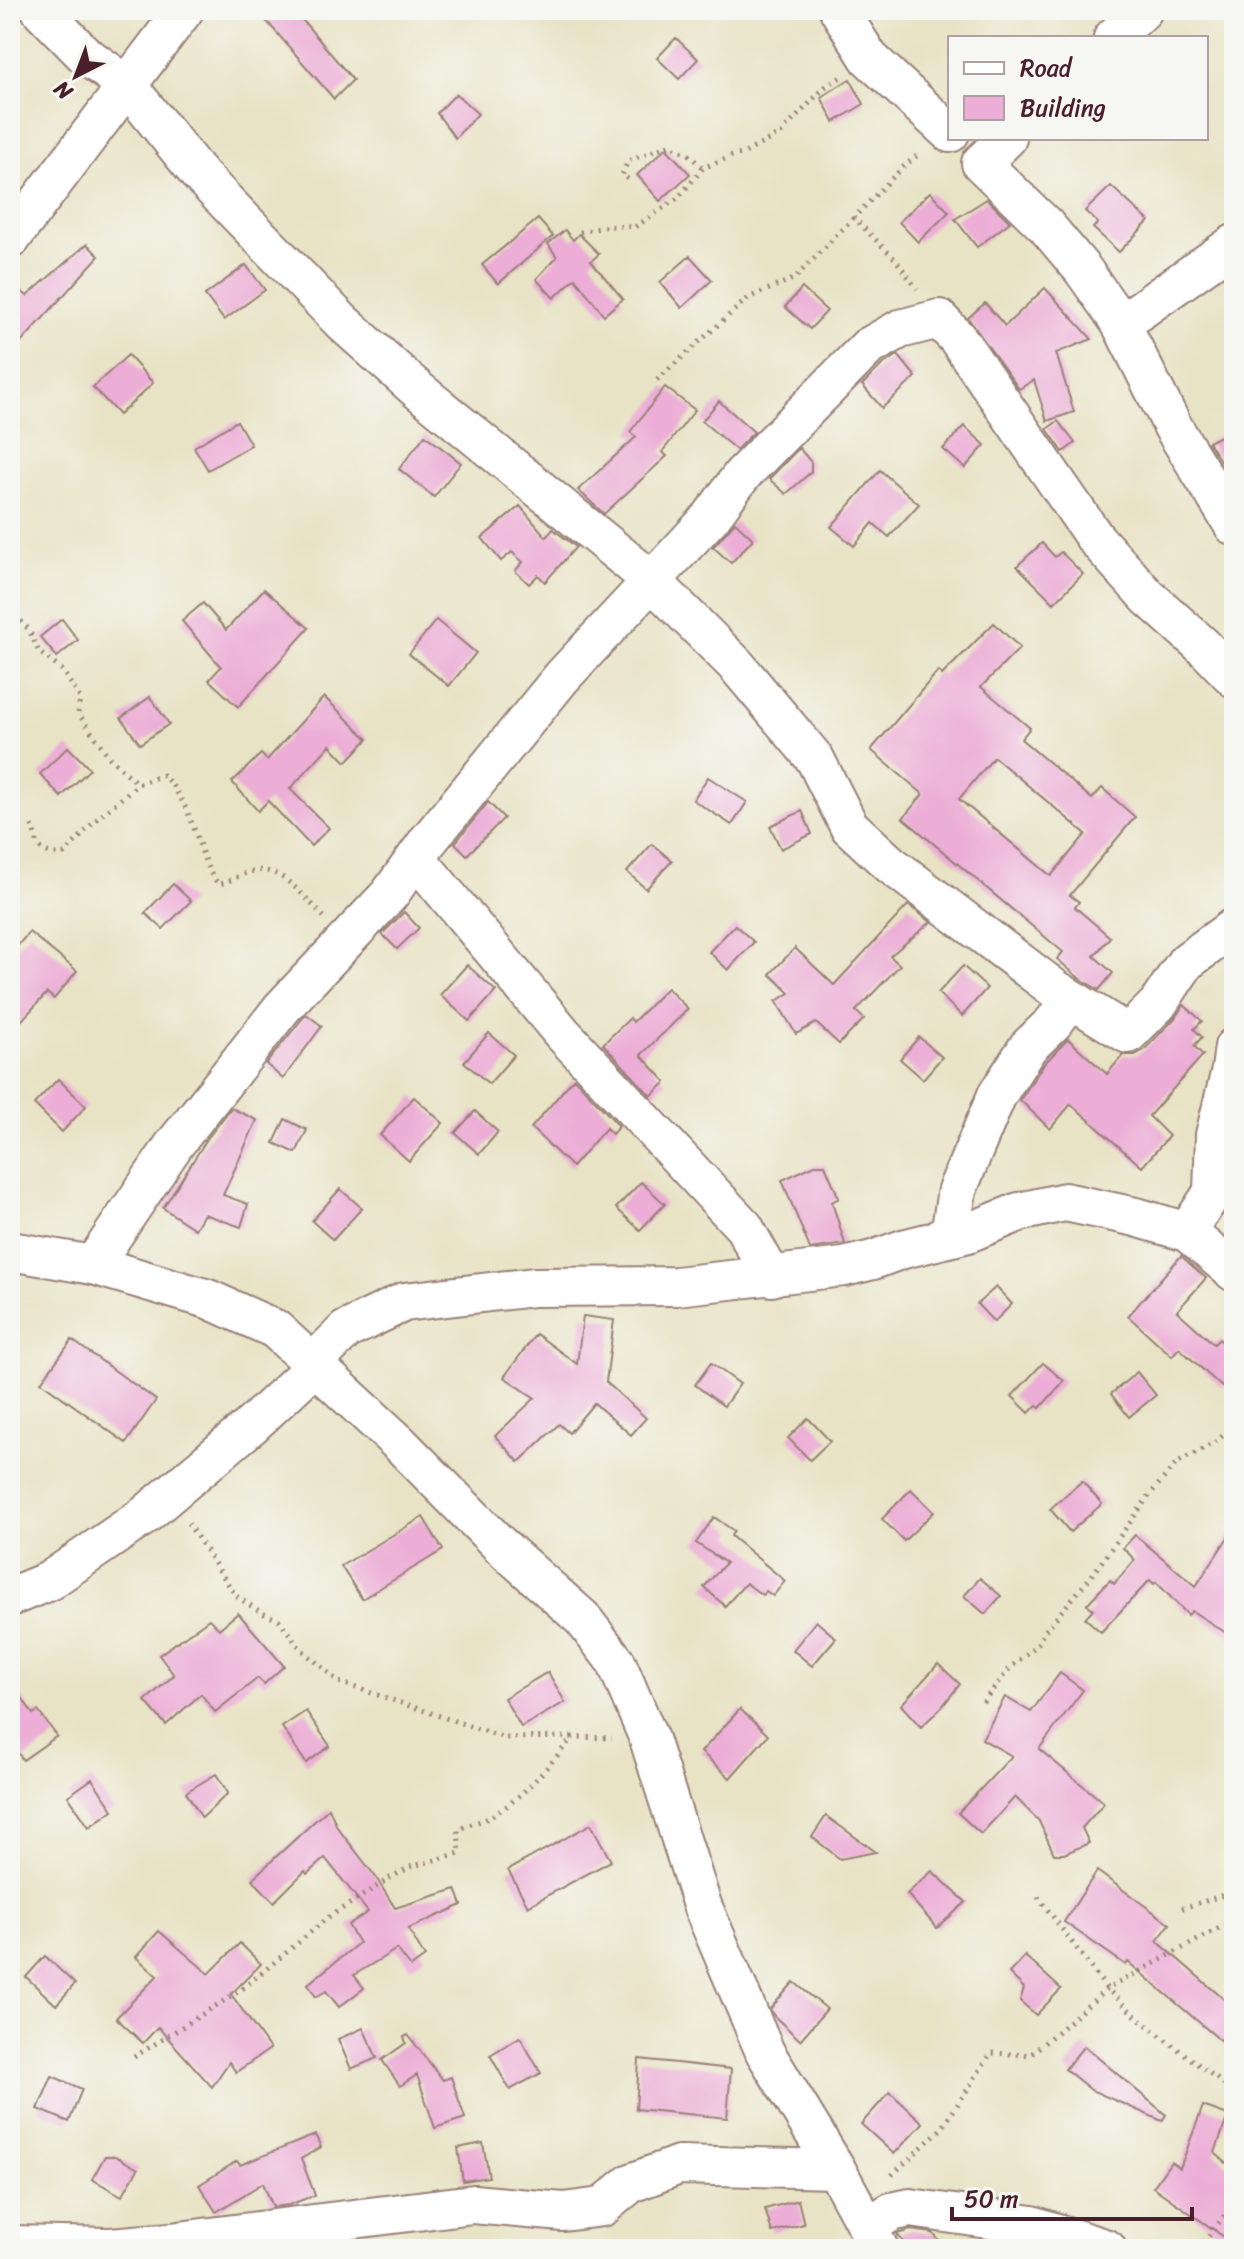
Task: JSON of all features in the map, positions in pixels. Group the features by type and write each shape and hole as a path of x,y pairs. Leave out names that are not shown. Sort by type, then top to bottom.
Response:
{"street":[{"path":"41,10 85,55 126,84 198,173 342,322 418,390 650,579 736,665 815,759 849,826 890,864 1071,1000 1128,1034 1158,1004 1186,962 1234,927"},
{"path":"10,240 184,10"},
{"path":"839,10 869,58 948,124"},
{"path":"1115,36 1143,10"},
{"path":"968,141 1083,270 1121,324 1173,427 1234,526"},
{"path":"1121,324 1234,244"},
{"path":"93,1265 174,1145 282,1008 389,895 562,677 711,517 742,475 868,347 900,329 939,319 958,339 1095,538 1148,597 1234,678"},
{"path":"416,858 562,1033 744,1227 772,1277"},
{"path":"938,1240 951,1229 957,1190 997,1095 1028,1047 1071,1000"},
{"path":"1187,1232 1213,1192 1215,1135 1234,1047"},
{"path":"10,1597 49,1581 90,1555 170,1494 316,1365 346,1330 404,1302 534,1287 676,1286 772,1277 859,1264 968,1233 1019,1212 1065,1202 1187,1232 1234,1272"},
{"path":"10,1251 93,1265 208,1299 275,1329 400,1444 500,1545 582,1618 616,1662 649,1739 702,1905 765,2052 868,2227 891,2212 910,2208 1032,2225 1107,2249"},
{"path":"10,2245 110,2247 171,2242 473,2204 563,2212 602,2207 631,2183 679,2165 836,2169"}],"path":[{"path":"580,232 609,226 635,227 678,198 703,168 743,154 781,133 825,87 869,58"},
{"path":"657,380 748,298 795,278 901,169 968,141"},
{"path":"628,179 622,175 628,161 669,145 689,155 703,168"},
{"path":"853,217 896,260 939,319"},
{"path":"10,609 29,630 39,652 62,670 80,698 78,713 110,758 138,784"},
{"path":"32,825 38,846 49,854 64,854 97,819 138,784 163,775 178,791 210,875 219,884 264,869 278,875 347,941"},
{"path":"983,1702 1010,1668 1037,1645 1177,1463 1214,1443 1234,1426"},
{"path":"170,1494 236,1596 279,1620 300,1648 339,1682 505,1738 649,1739"},
{"path":"134,2057 251,1983 329,1917 379,1884 410,1867 460,1853 458,1830 471,1822 490,1818 503,1808 539,1778 573,1737"},
{"path":"868,2227 943,2127 991,2053 1030,2055 1107,1989 1229,1923 1227,1894 1180,1909"},
{"path":"1038,1897 1107,1989 1140,2020 1234,2092"},
{"path":"1199,2249 1234,2203"}],"building":[{"path":"257,10 294,10 353,80 334,99"},
{"path":"676,38 698,59 679,79 657,58"},
{"path":"850,79 864,104 834,122 821,97"},
{"path":"456,94 478,114 455,138 437,113"},
{"path":"666,148 690,174 660,201 637,175"},
{"path":"1111,186 1149,221 1119,252 1093,228 1098,223 1085,211"},
{"path":"930,192 949,212 918,242 899,222"},
{"path":"987,199 1010,222 977,247 955,219"},
{"path":"538,219 553,236 498,284 482,265"},
{"path":"565,230 573,240 579,234 599,254 591,261 623,299 604,315 575,278 554,298 536,279 557,257 548,244"},
{"path":"87,244 99,256 10,355 10,281 27,296"},
{"path":"690,256 712,280 682,308 660,282"},
{"path":"246,265 265,290 224,320 205,295"},
{"path":"802,288 827,311 810,329 785,307"},
{"path":"1045,288 1092,339 1056,353 1074,412 1047,421 1034,380 1019,389 968,318 985,303 1005,326"},
{"path":"128,355 153,383 119,415 93,387"},
{"path":"898,355 916,377 882,408 862,385 882,365"},
{"path":"665,387 695,410 662,452 667,456 604,514 578,490 636,437 630,432"},
{"path":"719,401 754,432 736,450 702,421"},
{"path":"237,421 251,445 208,470 194,447"},
{"path":"1058,421 1075,443 1063,452 1047,429"},
{"path":"964,426 985,445 965,468 943,449"},
{"path":"1234,429 1234,462 1224,467 1208,442"},
{"path":"425,435 461,463 434,497 399,469"},
{"path":"799,448 811,462 811,472 786,494 769,479"},
{"path":"880,470 919,504 889,537 873,523 854,546 831,527"},
{"path":"520,506 546,537 553,529 576,547 545,582 538,575 529,584 515,571 523,562 512,552 501,561 482,538"},
{"path":"735,522 753,539 731,563 713,547"},
{"path":"1042,543 1055,557 1061,552 1083,574 1054,603 1017,566"},
{"path":"264,589 309,628 238,707 209,680 221,667 182,621 203,603 226,630"},
{"path":"62,619 78,640 57,657 40,637"},
{"path":"436,620 476,653 449,686 409,654"},
{"path":"994,623 1020,648 981,687 1030,728 1021,739 1092,799 1102,788 1135,817 1070,895 1079,902 1075,907 1110,937 1094,956 1113,973 1099,990 1057,959 1063,952 903,818 923,794 871,750 938,671 942,675","holes":["994,757 1086,834 1051,876 959,799"]},
{"path":"150,697 169,724 140,744 121,718"},
{"path":"324,697 368,739 346,762 330,745 290,789 329,828 311,846 268,801 258,811 232,782 261,754 267,760"},
{"path":"68,747 90,769 61,797 40,774"},
{"path":"708,777 747,802 732,825 693,800"},
{"path":"488,802 504,818 467,855 455,843"},
{"path":"802,811 812,834 781,849 770,826"},
{"path":"652,844 672,861 646,889 627,872"},
{"path":"173,884 191,901 163,929 145,913"},
{"path":"908,905 931,922 890,956 900,965 856,1011 864,1019 839,1044 816,1023 796,1034 776,1001 790,993 770,974 795,948 834,985"},
{"path":"404,912 419,928 397,949 382,934"},
{"path":"735,925 754,942 728,970 709,952"},
{"path":"29,932 77,971 54,999 47,993 10,1033 10,955"},
{"path":"467,965 496,991 469,1021 440,995"},
{"path":"963,966 987,988 962,1016 938,993"},
{"path":"667,988 688,1009 641,1055 666,1082 651,1096 603,1044 630,1018 633,1022"},
{"path":"1184,1005 1202,1021 1194,1029 1202,1037 1194,1046 1203,1055 1149,1116 1169,1136 1142,1167 1071,1104 1050,1129 1020,1100 1043,1065 1068,1039 1107,1074 1123,1055 1135,1055 1144,1050"},
{"path":"306,1014 322,1026 283,1079 266,1064"},
{"path":"489,1033 514,1055 489,1084 464,1062"},
{"path":"919,1037 942,1057 923,1079 900,1059"},
{"path":"574,1078 619,1126 612,1134 606,1128 572,1167 531,1128"},
{"path":"58,1079 86,1106 62,1132 34,1104"},
{"path":"414,1097 443,1123 409,1161 380,1135"},
{"path":"231,1108 257,1120 223,1195 248,1204 241,1227 204,1214 195,1229 163,1208 207,1139"},
{"path":"475,1111 498,1132 479,1154 455,1133"},
{"path":"285,1119 307,1130 296,1153 274,1143"},
{"path":"815,1165 825,1165 839,1198 832,1202 845,1244 810,1249 782,1180"},
{"path":"641,1182 665,1204 640,1230 616,1208"},
{"path":"340,1189 362,1208 333,1240 312,1221"},
{"path":"1181,1256 1206,1278 1177,1311 1214,1344 1219,1339 1234,1352 1234,1374 1222,1387 1179,1348 1172,1356 1128,1316"},
{"path":"996,1287 1012,1304 994,1322 977,1304"},
{"path":"583,1316 614,1320 606,1382 646,1418 631,1435 594,1403 569,1433 559,1424 519,1462 495,1436 535,1398 504,1377 536,1334 577,1364"},
{"path":"72,1340 156,1400 126,1443 41,1382"},
{"path":"711,1363 740,1384 724,1406 695,1385"},
{"path":"1043,1363 1064,1381 1040,1408 1037,1405 1029,1413 1012,1396"},
{"path":"1137,1372 1156,1395 1129,1417 1111,1394"},
{"path":"808,1418 830,1441 810,1460 788,1438"},
{"path":"1082,1481 1102,1504 1070,1532 1050,1509"},
{"path":"911,1489 934,1512 904,1541 882,1519"},
{"path":"423,1517 443,1550 362,1599 341,1566"},
{"path":"714,1517 734,1531 731,1536 785,1581 773,1596 766,1591 762,1595 746,1583 725,1606 704,1587 726,1563 696,1543"},
{"path":"1234,1528 1234,1638 1192,1611 1188,1615 1156,1582 1154,1584 1150,1580 1101,1632 1085,1618 1093,1609 1087,1604 1110,1580 1114,1584 1135,1560 1123,1548 1135,1535 1196,1586"},
{"path":"980,1578 1001,1596 985,1614 964,1596"},
{"path":"238,1613 284,1666 264,1684 258,1678 215,1712 201,1694 166,1725 145,1701 174,1675 159,1655 209,1619 219,1629"},
{"path":"816,1621 836,1638 812,1666 793,1650"},
{"path":"938,1664 960,1684 921,1727 901,1705"},
{"path":"548,1672 565,1702 521,1727 504,1698"},
{"path":"1060,1673 1083,1690 1039,1749 1104,1803 1082,1828 1089,1843 1064,1854 1054,1854 1039,1821 1015,1797 981,1834 958,1813 1012,1756 982,1739 1005,1697 1031,1712"},
{"path":"10,1680 33,1714 38,1711 57,1736 23,1760 10,1742"},
{"path":"740,1709 768,1735 730,1778 701,1752"},
{"path":"306,1711 330,1746 306,1763 282,1727"},
{"path":"216,1774 228,1793 202,1818 186,1792"},
{"path":"92,1779 113,1810 89,1827 68,1796"},
{"path":"329,1808 337,1827 395,1908 456,1889 462,1905 408,1929 425,1957 411,1967 397,1949 354,1975 364,1988 339,2007 326,1991 316,1997 308,1984 359,1943 348,1925 368,1912 325,1858 307,1874 305,1871 274,1902 252,1879"},
{"path":"826,1816 876,1852 840,1859 812,1837"},
{"path":"591,1824 611,1861 528,1906 508,1870"},
{"path":"932,1871 966,1902 937,1928 907,1894"},
{"path":"1097,1871 1170,1924 1157,1941 1234,2008 1234,2052 1128,1962 1126,1965 1064,1922"},
{"path":"159,1931 209,1974 240,1943 261,1964 231,1994 270,2049 236,2072 229,2062 212,2087 158,2027 143,2043 116,2018 157,1976 136,1957"},
{"path":"45,1956 75,1984 56,2005 26,1977"},
{"path":"1025,1956 1061,1989 1036,2015 1020,2001 1024,1988 1009,1973"},
{"path":"794,1982 827,2009 800,2040 770,2009"},
{"path":"363,2028 377,2058 351,2069 338,2039"},
{"path":"408,2035 443,2080 451,2077 465,2118 435,2128 417,2075 400,2086 382,2060 406,2043 404,2037"},
{"path":"520,2037 541,2073 510,2090 490,2055"},
{"path":"1084,2046 1166,2115 1162,2121 1091,2090 1065,2069"},
{"path":"639,2059 731,2069 727,2118 636,2109"},
{"path":"52,2076 82,2089 69,2122 38,2109"},
{"path":"890,2092 923,2123 894,2154 861,2124"},
{"path":"1203,2106 1228,2115 1215,2153 1234,2170 1234,2244 1153,2187 1171,2162 1180,2168"},
{"path":"315,2135 321,2147 301,2159 315,2195 289,2205 273,2207 263,2183 216,2212 199,2185 237,2161 240,2165"},
{"path":"483,2143 489,2177 463,2181 458,2148"},
{"path":"105,2156 115,2156 138,2169 122,2196 92,2179"},
{"path":"798,2200 804,2224 772,2232 765,2209"},
{"path":"911,2230 933,2233 945,2249 909,2249 897,2234"}]}
